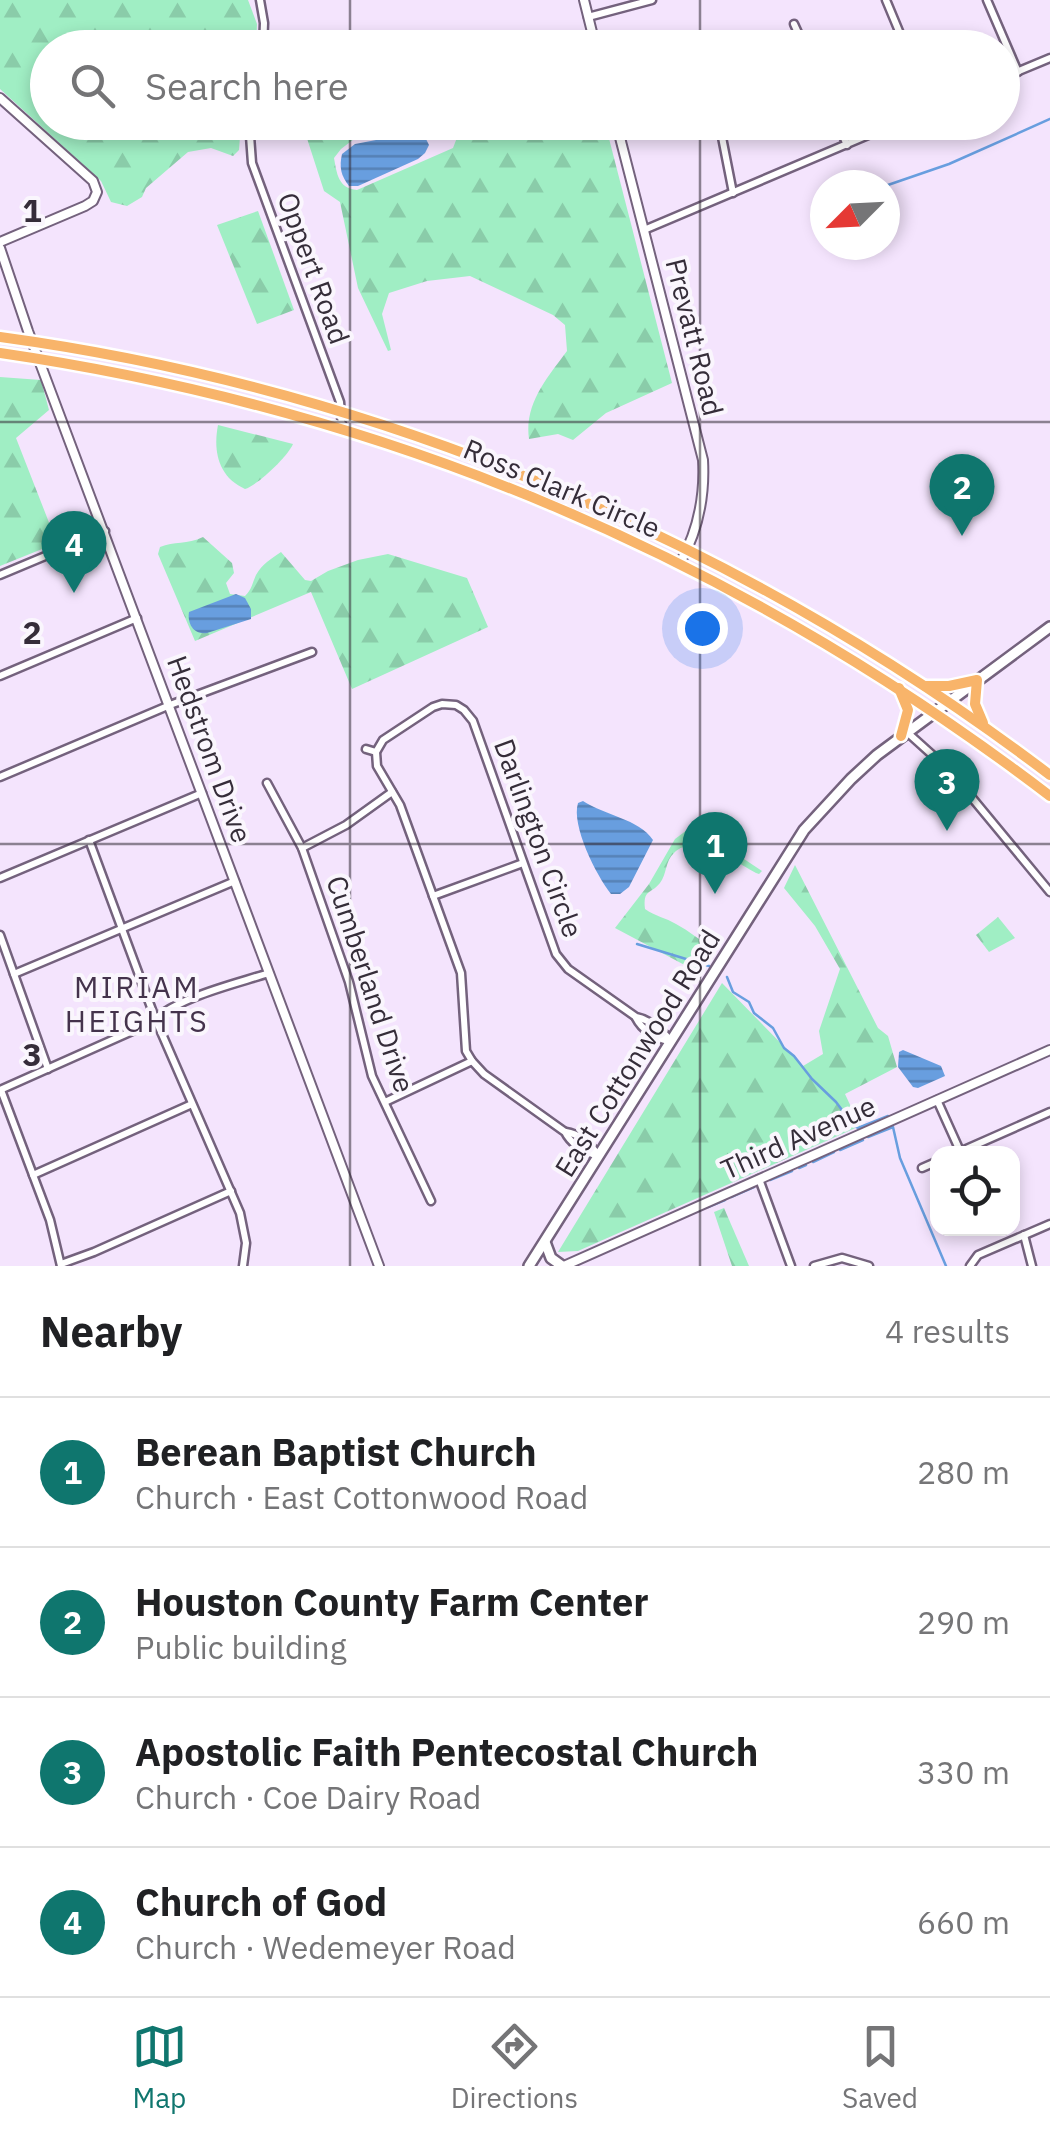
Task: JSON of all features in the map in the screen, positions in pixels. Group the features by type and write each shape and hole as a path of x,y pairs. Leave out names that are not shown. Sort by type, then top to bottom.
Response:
{"highway":[{"name":"Ross Clark Circle","path":"0,336 164,365 254,386 501,467 615,514 771,593 856,642 949,702 1050,775"},
{"name":"Ross Clark Circle","path":"0,353 254,403 342,428 497,482 680,562 822,640 936,712 1050,796"},
{"path":"497,482 501,467"},
{"path":"755,602 766,601 771,593"},
{"path":"924,686 977,680 975,704 986,728"},
{"path":"898,687 908,710 904,734"}],"main road":[{"name":"East Cottonwood Road","path":"529,1266 804,830 851,779 904,734 1050,628"},
{"path":"544,1242 551,1258 563,1266"}],"street":[{"path":"260,0 264,30"},
{"path":"584,0 591,30"},
{"path":"588,17 652,0"},
{"path":"886,0 898,30"},
{"path":"987,0 1000,30"},
{"path":"794,24 796,30"},
{"path":"1020,71 1050,58"},
{"path":"0,98 30,125"},
{"path":"0,245 93,201 97,192 93,181 47,140"},
{"name":"Oppert Road","path":"250,140 252,163 342,412 342,428"},
{"name":"Prevatt Road","path":"621,140 703,460 701,505 688,549 680,562"},
{"path":"723,140 733,193"},
{"path":"845,140 847,145"},
{"path":"644,230 858,140"},
{"name":"Hedstrom Drive","path":"0,245 379,1266"},
{"path":"0,575 105,531"},
{"path":"0,676 138,618"},
{"path":"0,777 170,705 312,652"},
{"name":"Darlington Circle","path":"376,752 386,736 433,707 457,702 473,721 560,959 636,1017 664,1032 672,1042"},
{"path":"904,734 950,770 1050,892"},
{"path":"366,749 376,752 377,766 400,804 460,973 464,1039 472,1061 484,1074 565,1132 592,1146 599,1156"},
{"name":"Cumberland Drive","path":"267,783 302,848 350,982 372,1076 431,1201"},
{"path":"302,848 392,792"},
{"path":"0,878 202,793"},
{"path":"89,840 155,1018 231,1191 244,1228 243,1266"},
{"path":"432,896 524,863"},
{"path":"14,974 235,881"},
{"path":"0,935 48,1070"},
{"path":"231,1191 60,1265 50,1220 0,1090 148,1024 159,1014 196,996 269,973"},
{"name":"Third Avenue","path":"563,1266 1050,1050"},
{"path":"385,1102 472,1061"},
{"path":"938,1100 956,1146"},
{"path":"32,1175 192,1104"},
{"path":"972,1146 1050,1112"},
{"path":"922,1168 930,1164"},
{"path":"759,1178 791,1266"},
{"path":"970,1266 978,1255 1050,1224"},
{"path":"1024,1235 1032,1266"},
{"path":"814,1266 842,1258 869,1266"}],"green space":[{"path":"0,0 248,0 257,24 257,30 30,30 30,116 0,89"},
{"path":"56,140 240,140 239,150 233,156 211,148 188,152 146,188 142,197 127,206 111,202 101,181"},
{"path":"308,140 353,140 334,158 342,183 357,190 453,148 456,140 609,140 672,383 606,413 573,440 558,434 529,439 534,403 567,351 565,325 553,315 470,276 427,281 389,293 382,314 391,350 388,351 358,288 340,202 324,191"},
{"path":"258,211 294,310 257,324 217,225"},
{"path":"0,377 41,380 49,410 16,438 57,543 0,566"},
{"path":"218,425 293,444 272,470 245,489 223,470 216,444"},
{"path":"203,537 232,563 234,573 226,583 230,594 245,596 261,568 281,552 305,580 311,581 358,560 388,554 467,578 488,627 352,689 311,592 195,641 158,554 160,547"},
{"path":"691,827 762,871 759,874 729,859 692,848 683,847 671,856 660,883 646,895 645,909 712,948 713,958 704,969 694,970 615,928 649,884 675,839"},
{"path":"795,865 878,1028 888,1036 897,1067 845,1094 860,1126 578,1251 558,1252 722,983 803,1066 823,1054 819,1031 840,969 815,926 784,888"},
{"path":"998,917 1015,938 989,952 976,935"},
{"path":"724,1208 749,1266 732,1266 714,1212"}],"water":[{"path":"426,140 429,145 418,159 358,186 349,186 341,171 342,154 355,144"},
{"path":"236,594 245,598 251,619 207,633 192,628 189,612"},
{"path":"583,801 639,827 653,840 629,887 620,894 611,894 586,850 577,812 578,803"},
{"path":"903,1050 941,1066 945,1076 913,1087 898,1067 899,1052"}],"waterway":[{"path":"1020,132 1050,119"},
{"path":"900,181 1003,140"},
{"path":"637,944 709,966"},
{"path":"727,977 733,992 749,1002 754,1013 773,1028 784,1048 854,1126 858,1128 888,1116"},
{"path":"868,1137 893,1127 900,1158 946,1266"},
{"path":"840,1150 863,1140"},
{"path":"813,1162 834,1152"},
{"path":"799,1168 806,1165"},
{"path":"770,1180 792,1171"},
{"path":"731,1197 754,1187"},
{"path":"708,1207 725,1200"}],"place":[{"name":"Houston County Farm Center","path":"962,536"},
{"name":"Church of God","path":"74,593"},
{"name":"Apostolic Faith Pentecostal Church","path":"947,831"},
{"name":"Berean Baptist Church","path":"715,894"}],"district":[{"name":"MIRIAM HEIGHTS","path":"137,1003"}]}
